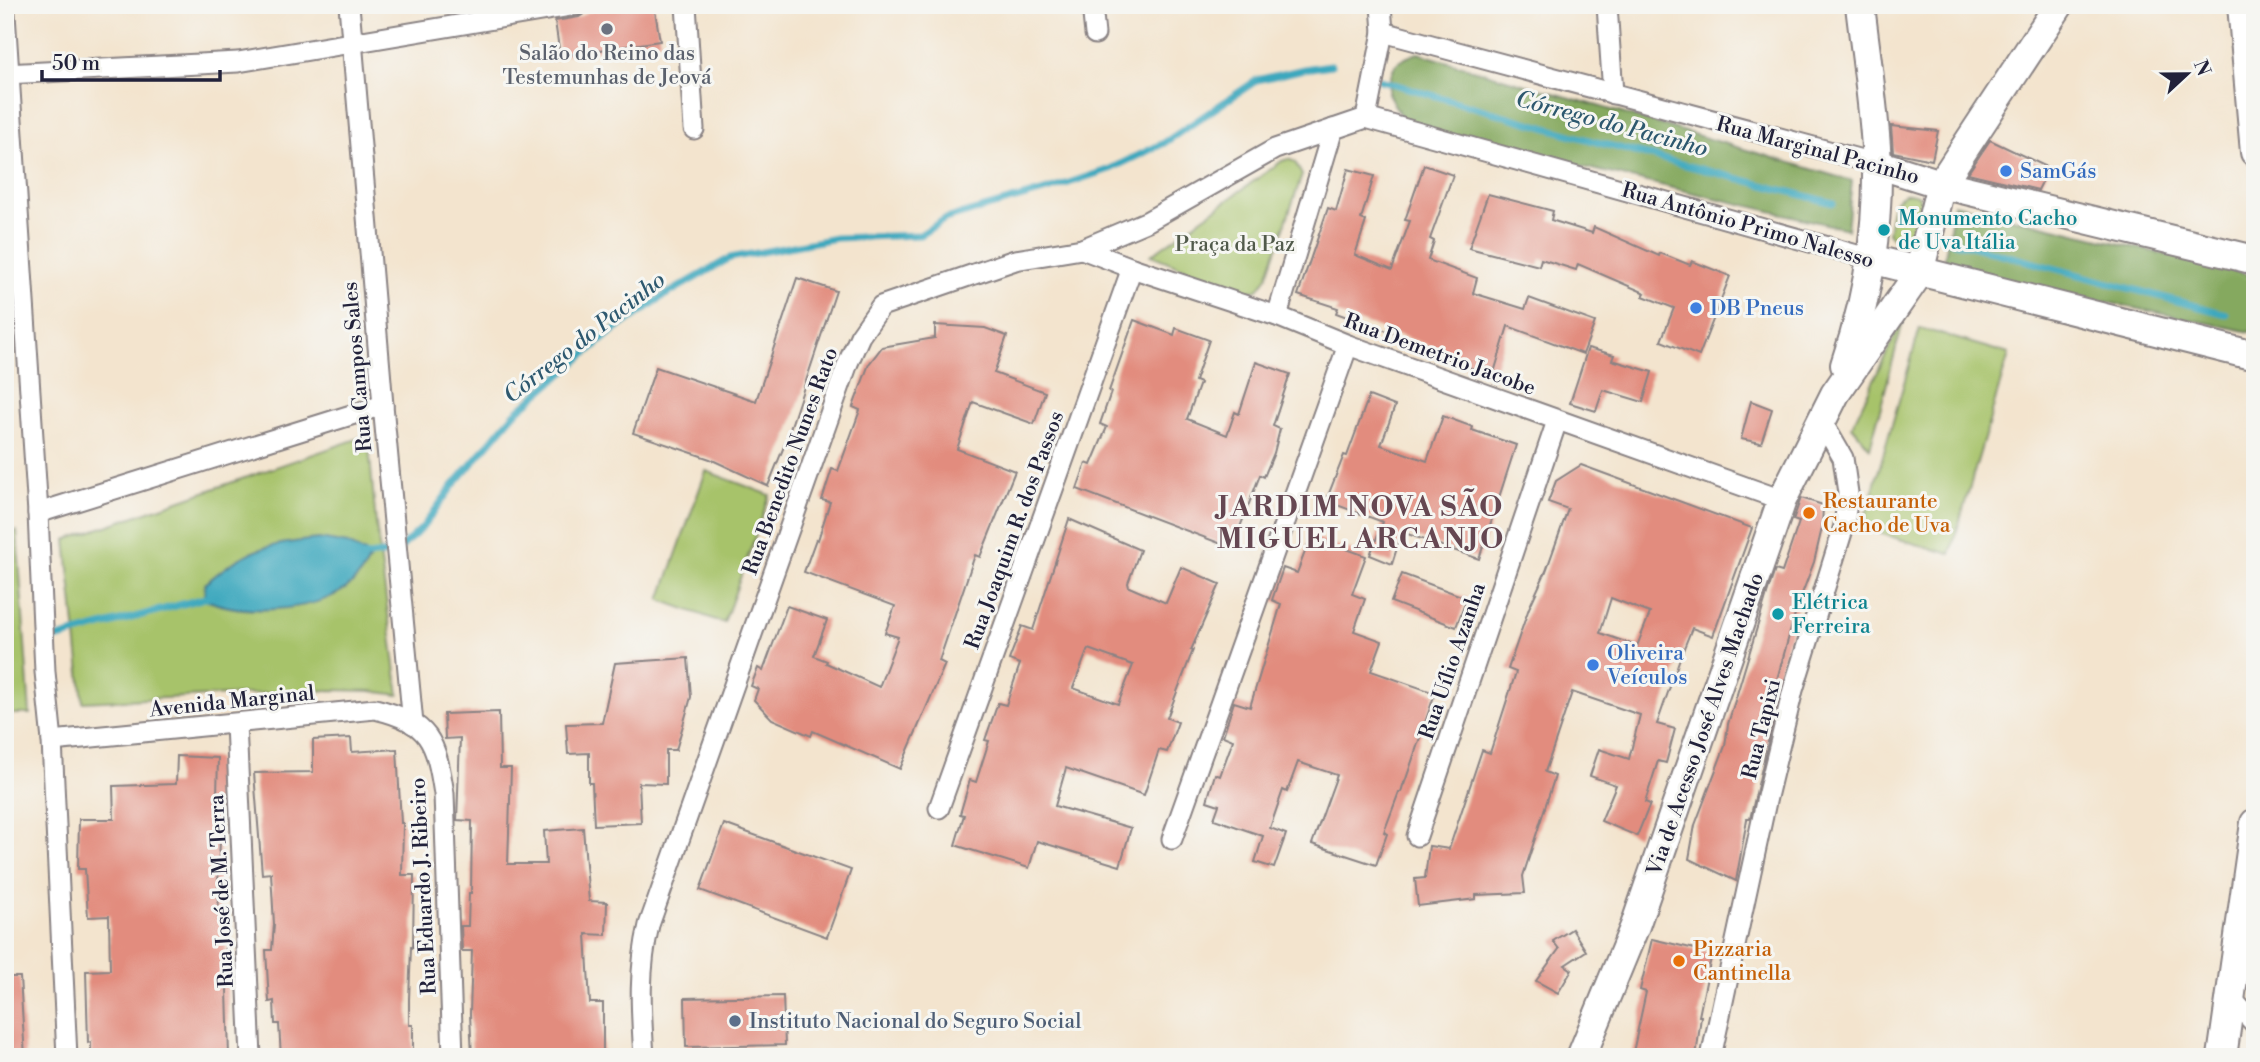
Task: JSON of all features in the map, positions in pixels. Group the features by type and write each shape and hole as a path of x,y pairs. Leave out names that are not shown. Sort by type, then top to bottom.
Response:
{"main road":[{"path":"1835,394 1857,330 1872,248 1876,174 1860,5"},
{"path":"1835,394 1921,267 1939,193 2059,5"},
{"path":"2242,5 2255,152"},
{"name":"Rua Marginal Pacinho","path":"1876,174 1939,193 2255,260"},
{"name":"Rua Antônio Primo Nalesso","path":"1872,248 1921,267 2255,356"},
{"name":"Via de Acesso José Alves Machado","path":"1581,1057 1634,926 1782,500 1835,394"},
{"path":"2222,1057 2255,823"}],"street":[{"name":"Rua Campos Sales","path":"349,5 413,724"},
{"path":"8,74 238,62 577,5"},
{"path":"686,5 694,129"},
{"path":"1092,5 1095,34"},
{"path":"1366,118 1383,32 1381,5"},
{"path":"1607,5 1612,94"},
{"path":"5,14 52,741 67,1057"},
{"name":"Rua Marginal Pacinho","path":"1383,32 1612,94 1876,174"},
{"name":"Rua Benedito Nunes Rato","path":"644,1057 640,988 642,956 649,925 843,376 860,336 881,306 1015,260 1082,249 1147,221 1275,149 1366,118"},
{"name":"Rua Antônio Primo Nalesso","path":"1366,118 1872,248"},
{"path":"1277,316 1333,129"},
{"name":"Rua Demetrio Jacobe","path":"1082,249 1277,316 1348,345 1782,500"},
{"name":"Rua Joaquim R. dos Passos","path":"939,808 1132,268"},
{"path":"1172,839 1348,345"},
{"path":"38,513 383,405"},
{"name":"Rua Tapixi","path":"1711,1057 1793,690 1844,526 1848,492 1843,458 1821,420"},
{"name":"Rua Uílio Azanha","path":"1417,836 1557,421"},
{"name":"Avenida Marginal","path":"52,741 375,709 399,715 413,724"},
{"name":"Rua José de M. Terra","path":"236,724 251,1057"},
{"name":"Rua Eduardo J. Ribeiro","path":"413,724 426,733 439,757 444,794 453,1057"},
{"path":"2230,997 2255,1024"}],"green space":[{"path":"1418,53 1852,181 1847,229 1426,130 1402,119 1388,93 1394,67 1402,59"},
{"name":"Praça da Paz","path":"1288,159 1295,162 1302,175 1267,277 1258,289 1245,293 1151,255 1282,161"},
{"path":"1902,195 1918,195 1925,209 1917,242 1904,244 1888,233 1894,203"},
{"path":"1954,204 2255,276 2255,333 1966,273 1944,262"},
{"path":"1905,314 1870,448 1852,426"},
{"path":"1920,328 2009,354 1950,554 1862,528"},
{"path":"368,435 376,524 399,695 331,690 83,702 66,540"},
{"path":"706,471 770,495 724,623 660,600"},
{"path":"17,531 30,714 5,714 5,533"}],"water":[{"path":"319,539 348,544 371,556 354,582 331,597 314,603 275,609 236,608 204,599 205,584 244,556 270,546"}],"building":[{"name":"Salão do Reino das Testemunhas de Jeová","path":"654,5 660,41 560,56 555,21 579,17 587,12"},
{"path":"1891,126 1938,131 1932,160 1893,152"},
{"name":"SamGás","path":"1990,140 2049,168 2038,190 1968,173"},
{"path":"1424,165 1453,175 1430,239 1434,241 1428,260 1477,278 1473,293 1525,309 1529,298 1595,322 1583,354 1508,326 1493,376 1435,355 1437,348 1336,313 1338,308 1298,295 1328,208 1336,211 1348,169 1374,176 1361,219 1366,221 1355,255 1392,270 1410,221 1405,220"},
{"path":"1488,194 1553,211 1551,220 1592,233 1594,227 1659,256 1660,253 1690,265 1692,261 1730,276 1699,356 1661,341 1674,308 1643,296 1645,293 1578,264 1576,270 1541,259 1539,266 1469,248"},
{"path":"797,278 836,291 785,444 768,486 710,459 633,433 656,367 756,401"},
{"path":"1134,320 1174,335 1176,328 1209,340 1195,381 1200,383 1187,419 1227,435 1235,412 1239,414 1256,362 1290,374 1273,426 1280,429 1274,453 1264,477 1260,475 1232,548 1077,489 1086,463 1091,465 1107,427 1100,424"},
{"path":"935,325 985,328 1007,336 994,373 1045,392 1034,424 973,402 957,449 1015,471 980,557 975,555 939,661 945,664 900,769 813,731 811,736 772,719 754,700 758,689 751,686 758,668 763,671 787,606 827,620 814,656 879,687 898,637 885,633 895,606 804,572 830,502 822,500 832,469 838,471 860,410 853,407 869,364 882,347 935,338"},
{"path":"1588,348 1614,355 1612,360 1652,372 1643,402 1603,390 1596,411 1570,403"},
{"path":"1369,396 1395,406 1381,445 1427,461 1443,416 1473,427 1472,430 1516,445 1479,559 1402,532 1392,564 1370,555 1383,522 1326,501 1344,455 1347,456"},
{"path":"1751,401 1772,409 1761,443 1741,439"},
{"path":"1581,465 1752,528 1713,636 1692,628 1680,658 1657,724 1675,729 1666,763 1658,761 1645,802 1650,804 1637,836 1601,821 1616,785 1590,776 1599,749 1629,759 1640,715 1572,692 1545,772 1555,776 1523,876 1525,893 1476,895 1476,899 1418,906 1415,879 1425,878 1429,846 1449,849 1482,750 1490,753 1516,672 1508,669 1568,509 1548,502 1556,481","holes":["1611,598 1650,613 1637,646 1600,633"]},
{"path":"1801,498 1823,505 1822,528 1776,683 1781,686 1750,819 1747,819 1736,881 1689,859 1695,825 1725,746 1728,724 1768,591 1775,570 1782,572 1799,522 1793,520"},
{"path":"1069,519 1140,550 1129,587 1166,603 1181,567 1220,584 1191,650 1167,718 1178,722 1167,752 1159,750 1144,795 1066,768 1055,806 1131,828 1120,866 1037,841 1029,868 955,845 970,780 976,782 989,741 985,740 998,703 1006,705 1020,664 1009,660 1022,626 1033,630","holes":["1088,649 1133,665 1118,704 1073,688"]},
{"path":"1311,536 1366,556 1352,594 1365,599 1354,631 1382,641 1371,671 1435,693 1404,785 1404,782 1384,832 1387,834 1376,865 1312,844 1337,775 1298,762 1287,792 1283,790 1270,828 1286,834 1274,868 1255,862 1263,836 1214,819 1219,805 1207,801 1215,774 1220,776 1233,740 1223,736 1234,702 1250,707 1281,604 1272,600 1283,568 1297,573"},
{"path":"1402,574 1467,598 1456,627 1391,602"},
{"path":"688,658 691,697 676,750 666,750 666,784 639,783 641,823 594,825 589,753 568,754 566,724 602,723 615,663"},
{"path":"499,712 500,768 511,768 508,864 546,864 544,831 583,828 589,901 607,902 606,935 586,934 590,1003 603,1003 603,1057 472,1057 472,951 462,951 461,926 468,926 472,821 457,820 460,738 445,739 444,714"},
{"path":"351,738 352,752 397,749 403,823 402,875 414,875 409,999 409,1025 413,1025 413,1057 281,1057 279,1024 275,1024 274,1001 269,1002 266,950 272,950 274,924 271,873 262,874 254,773 313,772 313,740"},
{"path":"177,756 218,758 219,922 225,922 229,1057 91,1057 91,1042 88,1043 86,971 110,970 109,916 88,917 85,869 78,869 79,819 114,819 113,786 176,784"},
{"path":"724,824 851,870 827,937 700,890"},
{"path":"1572,929 1586,951 1565,965 1572,970 1558,993 1536,981 1559,949 1553,941"},
{"path":"1652,939 1712,953 1699,1016 1696,1057 1632,1057 1646,992 1640,990"},
{"path":"5,977 20,977 25,1057 5,1057"},
{"name":"Instituto Nacional do Seguro Social","path":"783,996 785,1045 686,1047 685,998"}],"waterway":[{"name":"Córrego do Pacinho","path":"362,557 396,552 422,528 452,487 515,413 608,335 662,297 730,258 836,238 920,235 945,219 1110,169 1164,143 1257,80 1331,65"},
{"name":"Córrego do Pacinho","path":"1380,80 1596,142 1833,203"},
{"name":"Córrego do Pacinho","path":"1948,240 2226,314"},
{"name":"Córrego do Pacinho","path":"54,639 212,596"}],"place":[{"name":"Salão do Reino das Testemunhas de Jeová","path":"607,29"},
{"name":"SamGás","path":"2006,171"},
{"name":"Monumento Cacho de Uva Itália","path":"1884,230"},
{"name":"DB Pneus","path":"1696,308"},
{"name":"Restaurante Cacho de Uva","path":"1809,513"},
{"name":"Elétrica Ferreira","path":"1778,614"},
{"name":"Oliveira Veículos","path":"1593,665"},
{"name":"Pizzaria Cantinella","path":"1679,961"},
{"name":"Instituto Nacional do Seguro Social","path":"735,1021"}],"district":[{"name":"JARDIM NOVA SÃO MIGUEL ARCANJO","path":"1361,522"}]}
